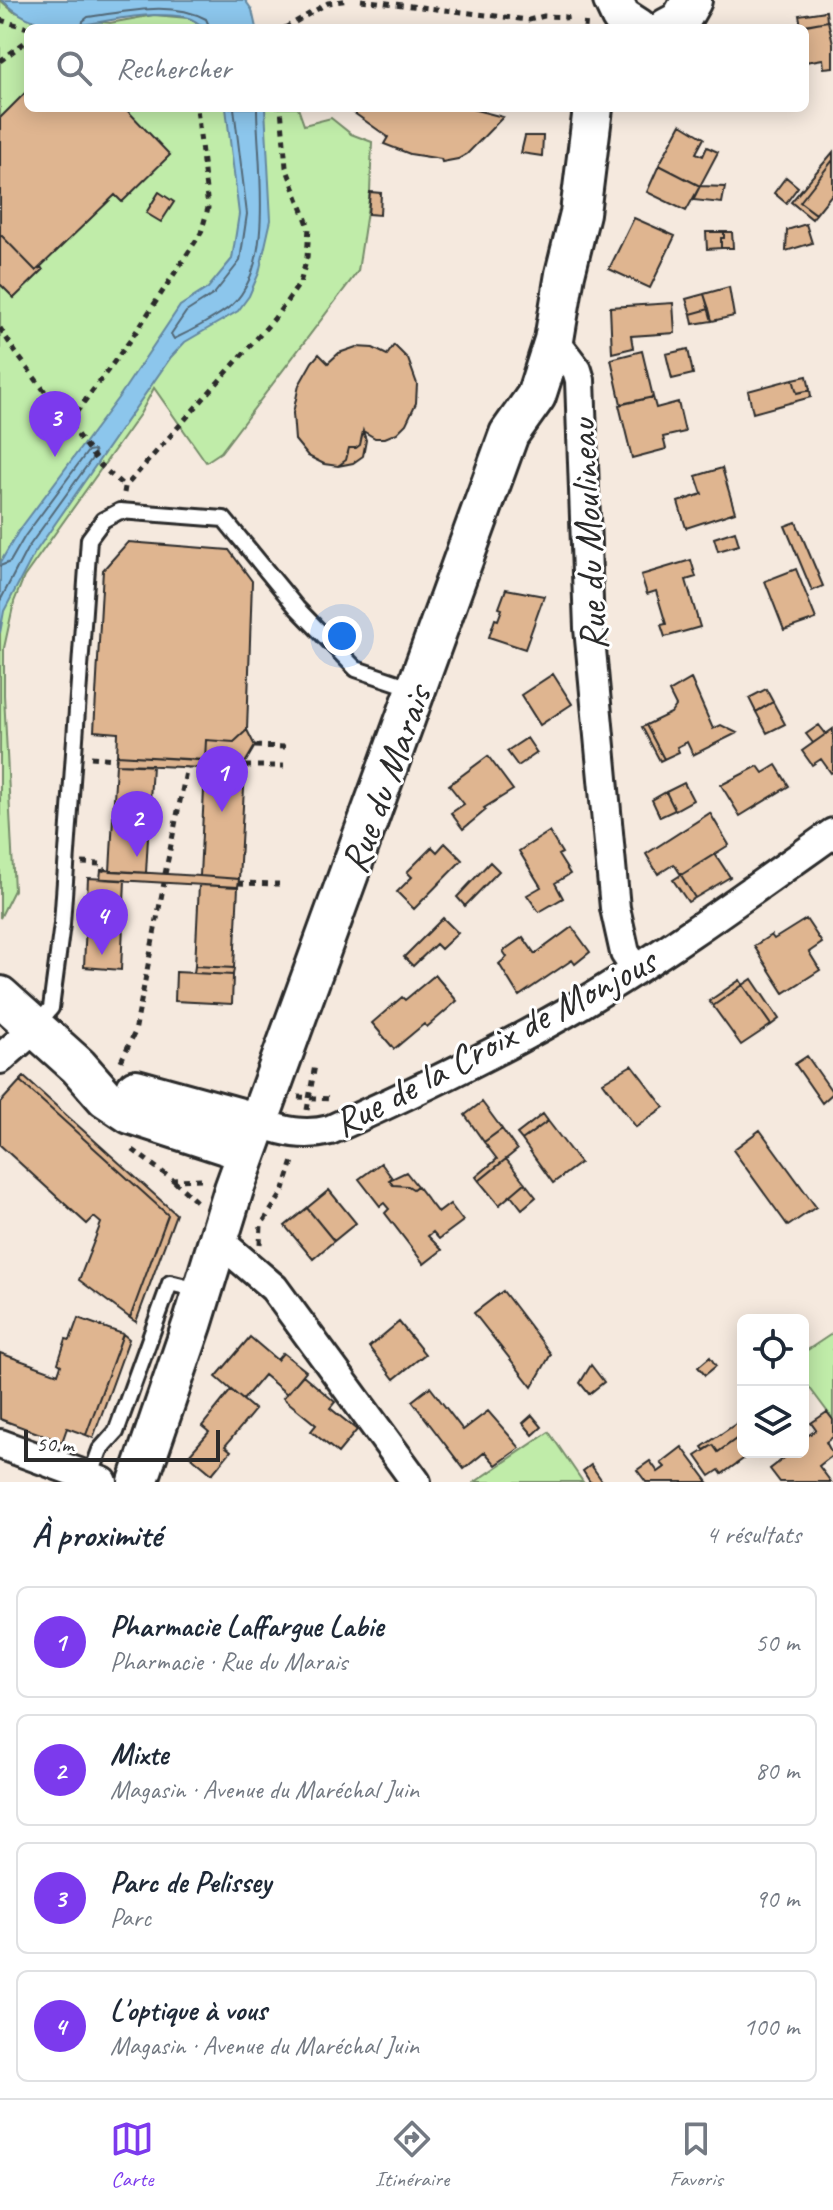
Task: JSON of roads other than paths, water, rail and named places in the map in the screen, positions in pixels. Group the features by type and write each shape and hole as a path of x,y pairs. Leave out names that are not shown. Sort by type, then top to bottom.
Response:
{"main road":[{"path":"636,22 680,21 692,0"},
{"path":"554,340 565,274 580,213 593,112"},
{"name":"Rue du Marais","path":"509,434 511,388 531,332 565,274"},
{"name":"Rue du Marais","path":"253,1138 509,434 536,396 554,340"},
{"path":"0,996 78,1066 253,1138 138,1482"}],"street":[{"name":"Rue du Moulineau","path":"554,340 577,370 580,380 589,628 615,908 625,953 636,969"},
{"name":"Rue de la Croix de Monjous","path":"253,1138 330,1130 561,1015 636,969 833,833"},
{"path":"0,1059 35,1028"},
{"path":"217,1239 274,1288 416,1482"},
{"path":"0,1444 97,1480"}],"lane":[{"path":"35,1028 51,1008 55,983 89,539 103,520 120,511 224,519 297,608 356,669 417,690"},
{"path":"97,1480 100,1450 116,1432 170,1283 202,1291"}],"water":[{"path":"2,0 245,0 252,10 255,24 199,24 187,18 158,15 88,24 47,24 20,14"},
{"path":"226,112 265,112 271,220 259,273 249,296 238,311 185,342 171,357 34,554 4,611 0,633 0,563 18,532 121,394 180,306 208,288 232,259 239,214"}],"place":[{"name":"Parc de Pelissey","path":"55,457"},
{"name":"Pharmacie Laffargue Labie","path":"222,812"},
{"name":"Mixte","path":"137,857"},
{"name":"L'optique à vous","path":"102,955"}]}
